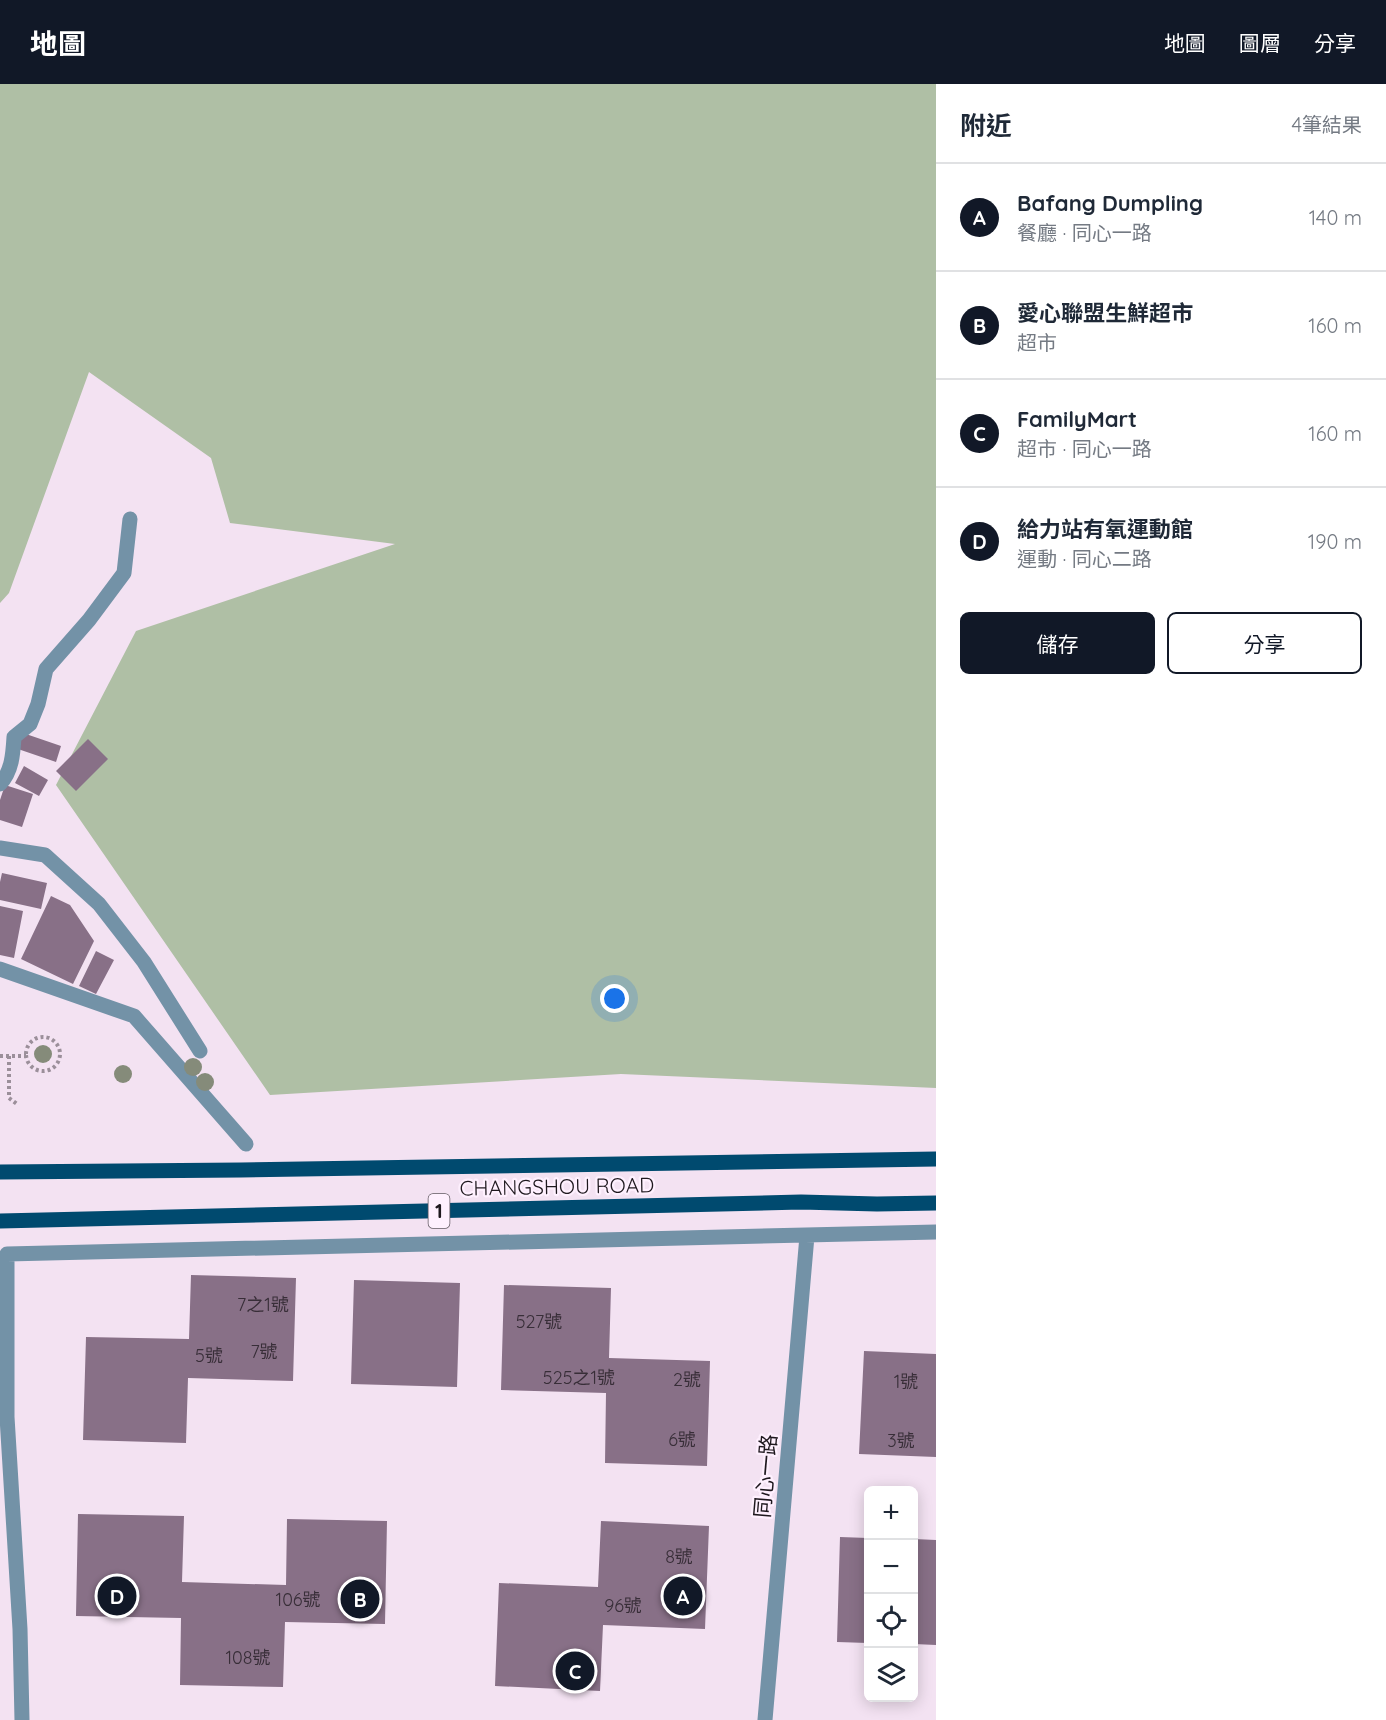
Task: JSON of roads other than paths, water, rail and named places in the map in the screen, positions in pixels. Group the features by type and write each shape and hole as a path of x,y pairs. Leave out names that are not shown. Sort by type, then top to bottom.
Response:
{"main road":[{"name":"CHANGSHOU ROAD","path":"0,1172 936,1159"},
{"name":"CHANGSHOU ROAD","path":"0,1221 801,1202 936,1203"}],"street":[{"path":"0,784 6,778 13,759 14,737 30,724 38,704 46,669 89,620 124,573 130,519"},
{"path":"0,848 45,855 99,904 144,962 200,1051"},
{"path":"0,969 134,1016 246,1144"},
{"path":"22,1720 20,1629 7,1416 7,1254 936,1232"},
{"name":"同心一路","path":"765,1720 807,1236"}],"place":[{"name":"給力站有氧運動館","path":"117,1596"},
{"name":"Bafang Dumpling","path":"683,1596"},
{"name":"愛心聯盟生鮮超市","path":"360,1599"},
{"name":"FamilyMart","path":"575,1671"}]}
